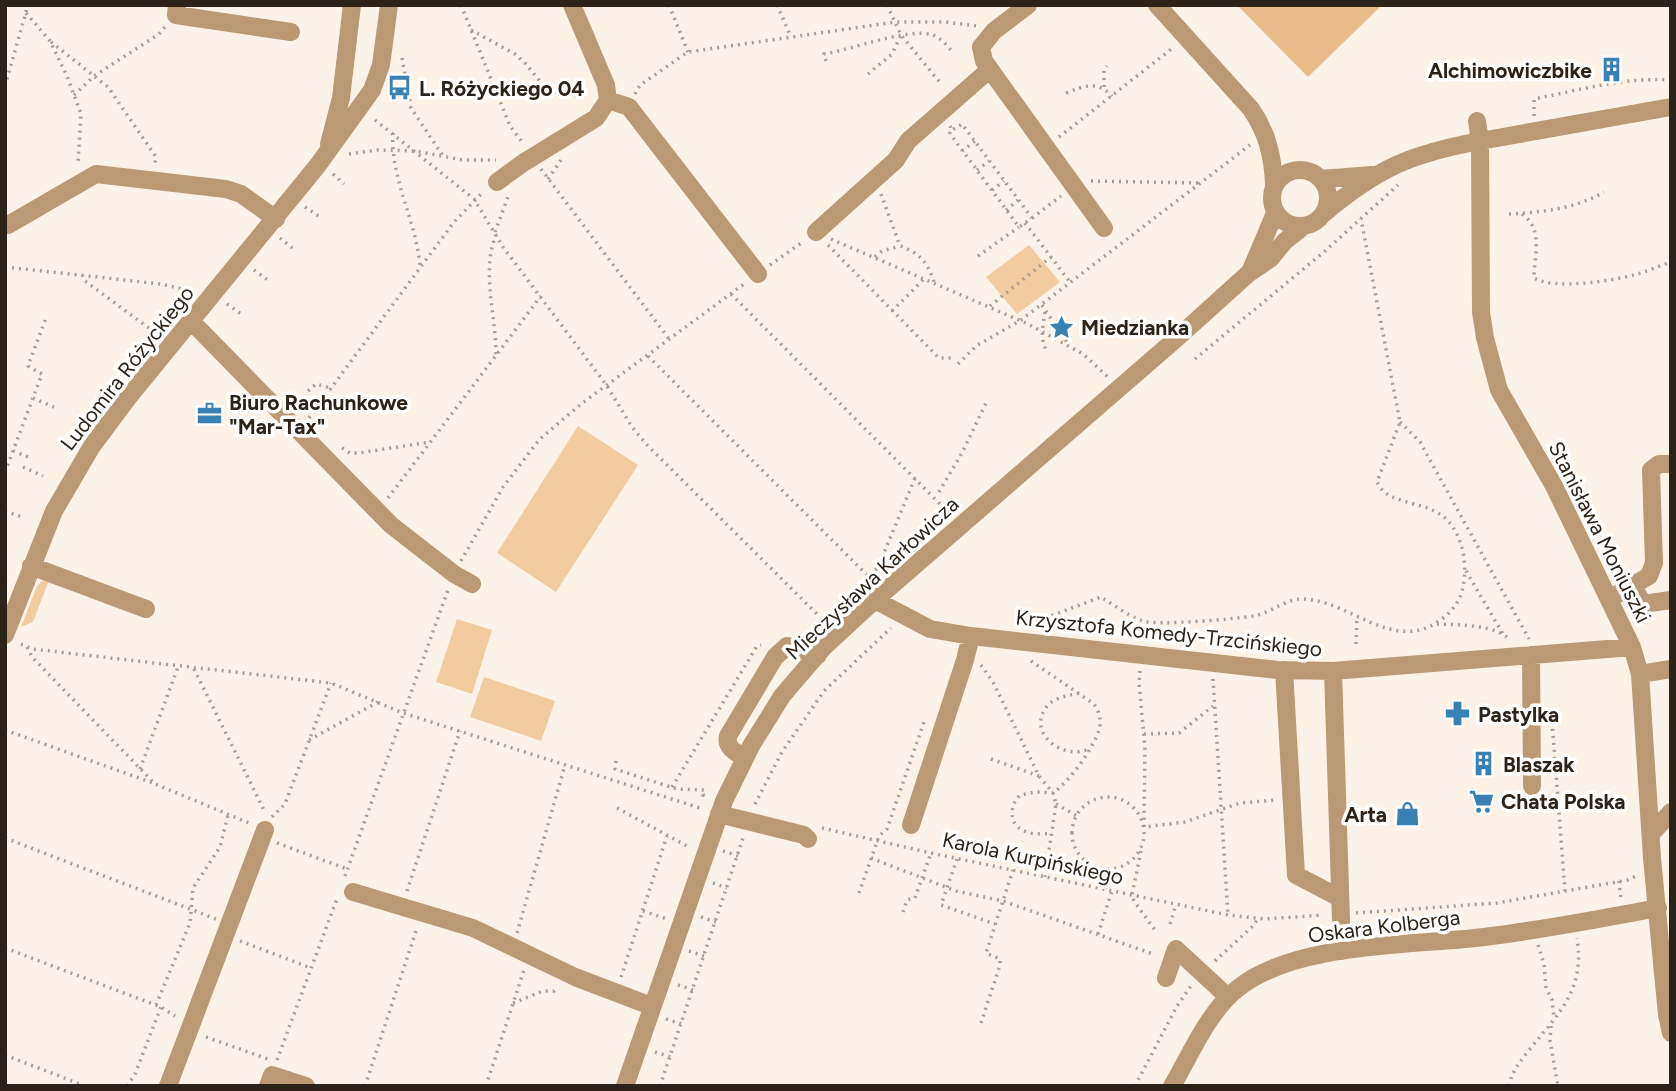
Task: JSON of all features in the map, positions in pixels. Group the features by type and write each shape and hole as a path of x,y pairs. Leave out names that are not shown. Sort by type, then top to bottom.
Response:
{"street":[{"name":"Ludomira Różyckiego","path":"326,155 341,98 352,5"},
{"name":"Ludomira Różyckiego","path":"10,638 32,566 54,511 81,463 127,399 326,155 372,90 381,65 389,5"},
{"path":"503,189 526,160 596,117 602,101 606,85 572,5"},
{"path":"1028,5 994,31 981,47 984,61 1104,228"},
{"path":"1157,5 1251,109 1274,170 1271,199 1275,213 1293,226 1315,222 1375,174 1436,149 1671,107"},
{"path":"176,10 291,32"},
{"path":"817,232 895,160 908,141 989,70"},
{"path":"602,101 629,107 758,274"},
{"name":"Stanisława Moniuszki","path":"1477,121 1480,141 1481,312 1499,390 1554,486 1632,647 1640,674 1667,1015 1671,1033"},
{"path":"1261,139 1301,169 1312,172 1321,180 1328,197 1323,214"},
{"path":"1274,185 1281,176 1301,169"},
{"path":"8,225 96,174 226,189 241,194 275,219"},
{"path":"1321,180 1375,174"},
{"name":"Mieczysława Karłowicza","path":"1249,273 1275,213"},
{"name":"Mieczysława Karłowicza","path":"625,1086 714,812 782,696 818,655 875,600 1249,273 1270,259 1285,241 1304,226"},
{"path":"191,321 391,525 454,574 472,584"},
{"path":"1609,599 1649,576 1654,563 1651,470 1659,464 1671,464"},
{"path":"32,566 146,609"},
{"path":"1633,586 1643,604 1671,600"},
{"name":"Krzysztofa Komedy-Trzcińskiego","path":"875,600 930,629 971,636 1284,670 1333,671 1632,647"},
{"path":"911,825 971,636"},
{"path":"745,758 730,748 728,736 775,657 787,646 818,655"},
{"path":"1528,655 1532,786"},
{"path":"1640,674 1671,669"},
{"path":"1284,670 1296,874 1340,898"},
{"path":"1333,671 1342,951"},
{"path":"714,812 804,835 812,833"},
{"path":"1652,833 1671,812"},
{"path":"168,1086 264,834"},
{"path":"346,886 473,928 575,977 651,1006"},
{"name":"Oskara Kolberga","path":"1172,1086 1228,997 1249,980 1275,966 1342,951 1540,930 1658,908"},
{"path":"1166,978 1175,949 1228,997"},
{"path":"272,1074 306,1086"}],"path":[{"path":"5,86 28,5"},
{"path":"461,5 526,160 548,179 670,340"},
{"path":"669,5 688,52"},
{"path":"776,5 791,37"},
{"path":"887,5 901,36 942,85"},
{"path":"74,96 94,76 159,34 176,10"},
{"path":"26,13 50,41 117,97 156,157 152,180"},
{"path":"629,107 639,85 688,52 894,22 946,22 988,28"},
{"path":"470,29 515,54 543,85 553,92 602,101"},
{"path":"826,61 824,54 901,36 930,34 942,40 953,54"},
{"path":"867,74 892,54 901,36"},
{"path":"1059,137 1186,37"},
{"path":"50,41 68,76 81,114 80,152 75,186"},
{"path":"402,58 411,107 443,156"},
{"path":"1104,88 1104,70 1107,66"},
{"path":"1535,131 1534,99 1614,83 1671,80"},
{"path":"1066,93 1093,85 1104,88 1112,96"},
{"path":"940,113 962,151 1019,227"},
{"path":"375,120 474,199 495,234 647,445 838,635"},
{"path":"952,130 962,124 1031,218"},
{"path":"393,133 393,151 402,193 419,247 420,267"},
{"path":"958,364 976,346 1042,305 1261,139"},
{"path":"962,151 975,141"},
{"path":"349,155 378,150 415,151 463,160 526,160"},
{"path":"976,170 989,161"},
{"path":"333,174 344,184"},
{"path":"876,179 901,246"},
{"path":"978,256 1073,184 1100,180 1201,183"},
{"path":"991,190 1004,181"},
{"path":"1195,359 1402,182"},
{"path":"315,426 306,423 420,267 474,199 503,189 492,246 496,356"},
{"path":"1509,214 1568,206 1590,200 1604,192"},
{"path":"1006,210 1018,200"},
{"path":"305,207 320,217"},
{"path":"1522,214 1532,223 1536,240 1534,278 1542,283 1631,276 1671,262"},
{"path":"1361,219 1400,422 1377,482 1385,494 1435,511 1448,522 1464,553 1465,569 1458,601 1449,614 1435,624"},
{"path":"1025,223 1071,283"},
{"path":"5,948 158,1006 272,1074 311,968 346,886 347,869 454,574 496,498 528,452 554,426 817,232"},
{"path":"817,232 1021,320 1083,354 1112,381"},
{"path":"817,232 939,358 951,358"},
{"path":"280,238 295,250"},
{"path":"875,257 882,251 901,246 912,250 922,257 934,283"},
{"path":"989,306 1051,257"},
{"path":"5,267 161,284 182,289"},
{"path":"254,270 270,281"},
{"path":"82,275 85,281 162,337"},
{"path":"892,310 924,279"},
{"path":"732,294 960,525"},
{"path":"378,511 541,296"},
{"path":"227,303 244,316"},
{"path":"1042,305 1070,346"},
{"path":"1045,312 1042,331 1046,350"},
{"path":"5,472 42,374 28,366 46,318"},
{"path":"648,356 869,577 878,567 915,478"},
{"path":"308,391 316,384 331,388"},
{"path":"33,398 56,408"},
{"path":"939,492 962,453 986,403"},
{"path":"1400,422 1420,442 1527,634 1528,655"},
{"path":"336,444 350,453 359,453 430,442"},
{"path":"13,451 28,457"},
{"path":"23,467 43,476"},
{"path":"5,511 22,517"},
{"path":"1465,569 1503,634 1528,655"},
{"path":"1024,641 1031,626 1040,620 1101,597 1144,621 1171,622 1255,616 1302,599 1334,607 1400,632 1435,624 1487,629 1503,634"},
{"path":"1356,644 1357,617"},
{"path":"660,1086 756,803 782,752 809,710 835,678 891,628"},
{"path":"10,638 27,646 178,667 331,682 403,713 714,812"},
{"path":"27,646 32,657 155,784"},
{"path":"974,660 984,667 993,682 1039,776 1053,793 1056,804 1045,877"},
{"path":"1030,661 1094,704 1100,722 1100,730 1064,785 1053,793 1020,795 1016,800 1012,820 1022,830 1028,833 1051,834"},
{"path":"140,769 178,667"},
{"path":"194,668 269,820 285,804 331,682"},
{"path":"1140,669 1145,807 1141,849 1132,895 1157,933"},
{"path":"1213,677 1228,915"},
{"path":"1079,693 1056,699 1049,705 1042,720 1043,732 1053,746 1062,751 1076,753 1089,749"},
{"path":"1550,699 1565,891"},
{"path":"309,740 378,702"},
{"path":"1144,734 1179,733 1214,705"},
{"path":"859,893 877,841 887,829 927,714"},
{"path":"5,730 155,784 347,869"},
{"path":"407,891 460,731"},
{"path":"1076,753 1080,761"},
{"path":"991,760 1039,776"},
{"path":"616,761 615,769 677,789 704,790 703,795 706,796 708,792 714,794"},
{"path":"486,1086 526,963 520,951 565,765"},
{"path":"1141,849 1128,862 1109,870 1088,864 1074,847 1073,825 1077,816 1090,802 1108,797 1117,798 1134,807 1145,807"},
{"path":"1144,827 1185,822 1240,803 1291,799"},
{"path":"1056,804 1077,816"},
{"path":"1134,807 1144,827"},
{"path":"617,808 687,846"},
{"path":"127,1086 135,1074 188,930 193,888 220,847 229,815"},
{"name":"Karola Kurpińskiego","path":"812,833 877,841 1228,915 1258,918 1331,915"},
{"path":"618,986 667,836"},
{"path":"5,838 191,909 227,930 311,968"},
{"path":"903,912 907,900 915,898 931,853"},
{"path":"871,858 946,887 1003,901 1153,954"},
{"path":"957,859 941,905 995,924"},
{"path":"1128,862 1138,868"},
{"path":"981,1023 1000,965 1000,959 986,953 1013,870"},
{"path":"1105,889 1109,870"},
{"path":"1350,914 1497,903 1628,880 1640,873"},
{"path":"1619,881 1621,907"},
{"path":"1098,934 1112,891"},
{"path":"1170,924 1176,904"},
{"path":"643,911 670,920"},
{"path":"365,1086 422,913"},
{"path":"1208,969 1258,918"},
{"path":"1509,1086 1512,1073 1552,1023 1576,984 1579,970 1577,936"},
{"path":"1537,943 1544,964 1546,988 1552,1000 1550,1041 1558,1086"},
{"path":"513,1003 543,991 554,991 560,979"},
{"path":"1135,1086 1177,1006 1197,979"},
{"path":"5,1055 85,1086"}],"shaded area":[{"path":"1237,5 1382,5 1308,77"},
{"path":"1029,245 1060,282 1017,314 986,277"},
{"path":"578,426 638,465 556,592 497,553"},
{"path":"49,580 33,622 21,627 37,586 42,581"},
{"path":"457,619 492,630 472,694 436,682"},
{"path":"484,677 555,701 541,741 470,717"}],"place":[{"name":"Alchimowiczbike","path":"1612,70"},
{"name":"L. Różyckiego 04","path":"399,88"},
{"name":"Miedzianka","path":"1061,327"},
{"name":"Biuro Rachunkowe \"Mar-Tax\"","path":"209,414"},
{"name":"Pastylka","path":"1458,714"},
{"name":"Blaszak","path":"1483,764"},
{"name":"Chata Polska","path":"1481,801"},
{"name":"Arta","path":"1407,814"}]}
